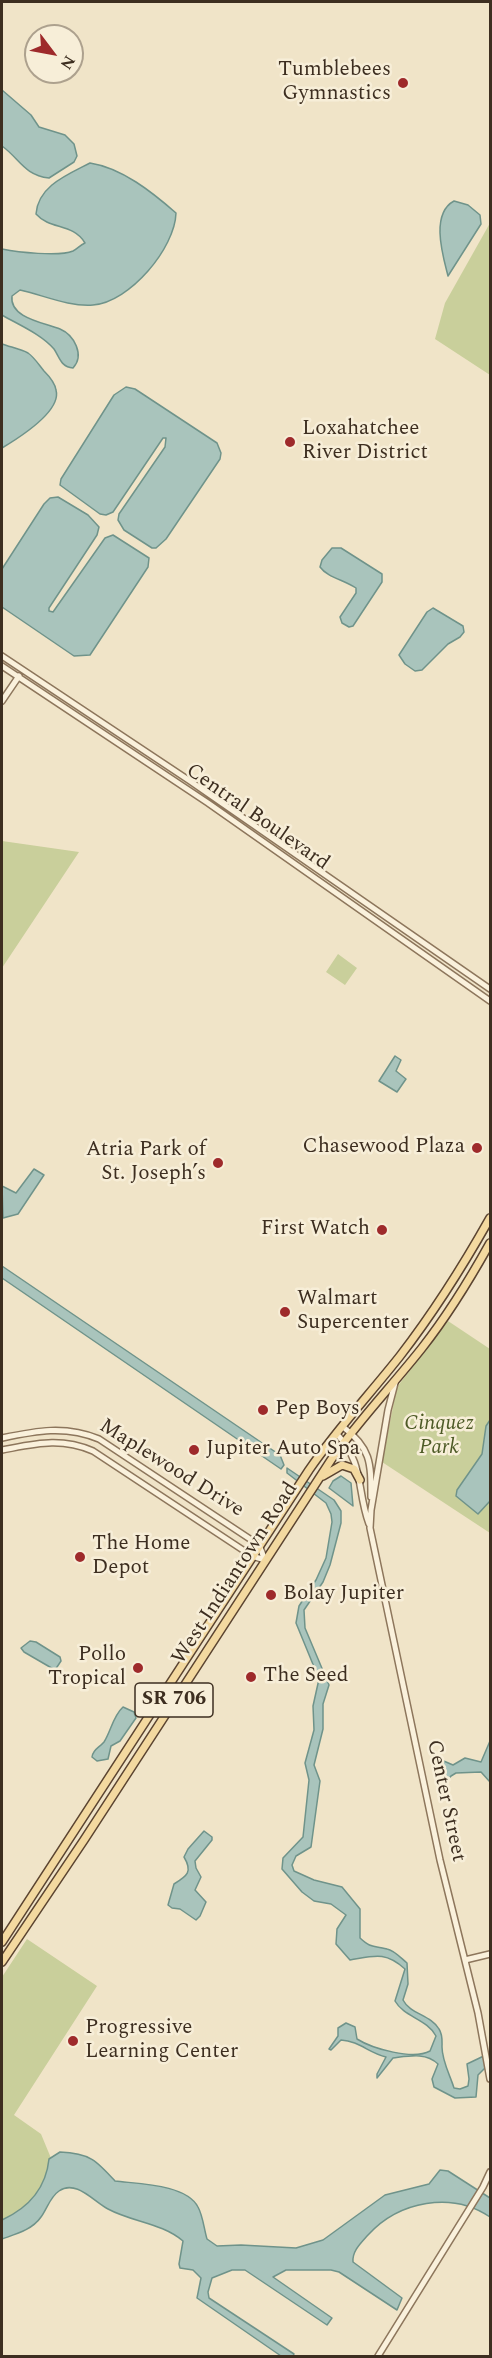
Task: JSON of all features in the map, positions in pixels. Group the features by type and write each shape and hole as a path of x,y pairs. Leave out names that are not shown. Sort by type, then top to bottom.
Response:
{"main road":[{"name":"West Indiantown Road","path":"2,1942 298,1486 336,1433 401,1355 437,1306 490,1218"},
{"name":"West Indiantown Road","path":"2,1962 317,1481 351,1432 447,1316 490,1243"},
{"path":"317,1481 333,1468 342,1465 354,1469 360,1480"}],"street":[{"name":"Central Boulevard","path":"2,656 190,781 490,989"},
{"name":"Central Boulevard","path":"2,666 217,810 490,999"},
{"path":"2,701 23,670"},
{"path":"444,969 449,962"},
{"name":"Center Street","path":"370,1528 388,1410 396,1378"},
{"path":"342,1426 351,1432 365,1448 370,1460 371,1510"},
{"name":"Maplewood Drive","path":"2,1438 55,1429 77,1432 99,1439 259,1545"},
{"name":"Center Street","path":"336,1433 351,1450 360,1480 364,1511 370,1528 440,1860 465,1960 490,2079"},
{"name":"Maplewood Drive","path":"2,1450 51,1442 71,1444 93,1451 252,1556 265,1560"},
{"path":"259,1545 265,1560"},
{"path":"465,1960 490,1954"},
{"path":"378,2356 481,2191 490,2172"}],"green space":[{"path":"490,223 490,375 435,339 445,303"},
{"path":"2,841 79,852 2,968"},
{"path":"338,954 357,968 345,985 326,972"},
{"name":"Cinquez Park","path":"448,1321 490,1349 490,1533 382,1462 397,1387"},
{"path":"27,1939 97,1986 14,2115 41,2134 53,2163 45,2185 29,2209 2,2223 2,1977"}],"water":[{"path":"2,90 31,115 39,127 65,135 74,144 77,156 74,162 49,178 28,170 2,146"},
{"path":"90,163 125,175 147,189 176,213 174,227 159,257 135,284 107,302 93,305 75,304 20,290 12,296 16,310 22,315 60,329 70,336 78,352 73,368 63,364 54,349 43,339 2,315 2,249 58,254 73,251 85,243 74,232 48,222 36,214 42,196 55,182"},
{"path":"454,201 468,205 480,215 481,224 448,276 441,247 440,225 442,215"},
{"path":"2,344 28,353 32,357 53,382 56,398 46,416 2,448"},
{"path":"126,387 135,389 217,443 221,453 220,459 166,539 156,548 152,548 124,530 118,520 119,514 165,447 166,438 163,438 113,512 106,515 100,514 60,485 61,479 114,395"},
{"path":"58,497 88,515 99,527 97,535 49,611 53,612 105,538 113,535 149,558 148,567 90,655 74,656 2,607 2,569 44,504 50,498"},
{"path":"332,548 341,548 382,574 382,582 353,626 349,627 342,623 340,617 356,593 356,588 320,567 322,560"},
{"path":"433,608 463,626 464,632 448,644 422,670 415,671 405,664 399,655 427,612"},
{"path":"395,1056 401,1060 396,1071 406,1079 397,1092 379,1081"},
{"path":"34,1169 44,1175 18,1214 3,1218 2,1186 16,1193"},
{"path":"2,1266 280,1455 284,1465 281,1469 2,1278"},
{"path":"490,1420 490,1501 478,1514 456,1496 457,1490 482,1454 486,1426"},
{"path":"287,1468 334,1500 341,1511 341,1523 330,1565 323,1582 304,1610 305,1628 329,1685 323,1704 323,1729 314,1765 320,1781 311,1847 296,1856 292,1865 294,1871 314,1880 342,1887 360,1909 360,1938 370,1945 392,1951 407,1963 408,1984 403,2000 406,2005 439,2029 442,2036 443,2057 454,2088 460,2089 468,2086 467,2064 490,2053 490,2067 486,2067 478,2075 476,2097 455,2098 434,2087 432,2079 438,2064 428,2058 405,2056 393,2058 377,2078 386,2057 341,2040 331,2050 329,2049 338,2036 338,2028 346,2023 355,2027 357,2039 383,2050 404,2054 430,2051 436,2036 432,2030 404,2011 395,2001 405,1969 391,1959 379,1956 350,1960 336,1944 337,1929 346,1915 331,1904 314,1901 302,1892 282,1869 283,1858 303,1837 309,1780 305,1763 314,1730 313,1706 319,1679 296,1623 299,1606 316,1580 326,1558 332,1522 326,1503 287,1473"},
{"path":"341,1476 351,1483 353,1506 329,1488 333,1481"},
{"path":"30,1641 36,1642 60,1657 61,1661 55,1670 24,1652 21,1648"},
{"path":"123,1707 134,1712 136,1718 120,1741 111,1746 108,1759 97,1761 92,1757 94,1752 104,1742"},
{"path":"490,1741 490,1782 481,1772 456,1773 442,1788 439,1786 436,1762 439,1759 453,1765 465,1758 481,1762"},
{"path":"204,1831 212,1837 212,1840 195,1861 201,1877 195,1890 206,1902 196,1920 180,1909 168,1905 174,1884 182,1879 188,1870 184,1857"},
{"path":"60,2152 79,2154 92,2159 115,2181 161,2186 173,2189 192,2199 198,2207 207,2239 217,2246 296,2248 323,2240 385,2195 429,2184 440,2170 448,2171 490,2198 490,2217 459,2204 443,2202 426,2204 395,2214 368,2235 355,2251 353,2262 402,2298 397,2310 339,2272 331,2270 286,2270 273,2277 332,2318 327,2325 245,2270 232,2270 212,2278 208,2292 209,2298 294,2354 293,2356 281,2356 197,2298 201,2278 193,2270 180,2268 179,2264 183,2241 166,2230 108,2209 78,2190 65,2188 59,2191 33,2225 2,2239 2,2220 28,2203 34,2196 44,2179 49,2159"}],"place":[{"name":"Tumblebees Gymnastics","path":"403,83"},
{"name":"Loxahatchee River District","path":"290,442"},
{"name":"Chasewood Plaza","path":"477,1148"},
{"name":"Atria Park of St. Joseph’s","path":"218,1163"},
{"name":"First Watch","path":"382,1230"},
{"name":"Walmart Supercenter","path":"285,1312"},
{"name":"Pep Boys","path":"263,1410"},
{"name":"Jupiter Auto Spa","path":"194,1450"},
{"name":"The Home Depot","path":"80,1557"},
{"name":"Bolay Jupiter","path":"271,1595"},
{"name":"Pollo Tropical","path":"138,1668"},
{"name":"The Seed","path":"251,1677"},
{"name":"Progressive Learning Center","path":"73,2041"}]}
